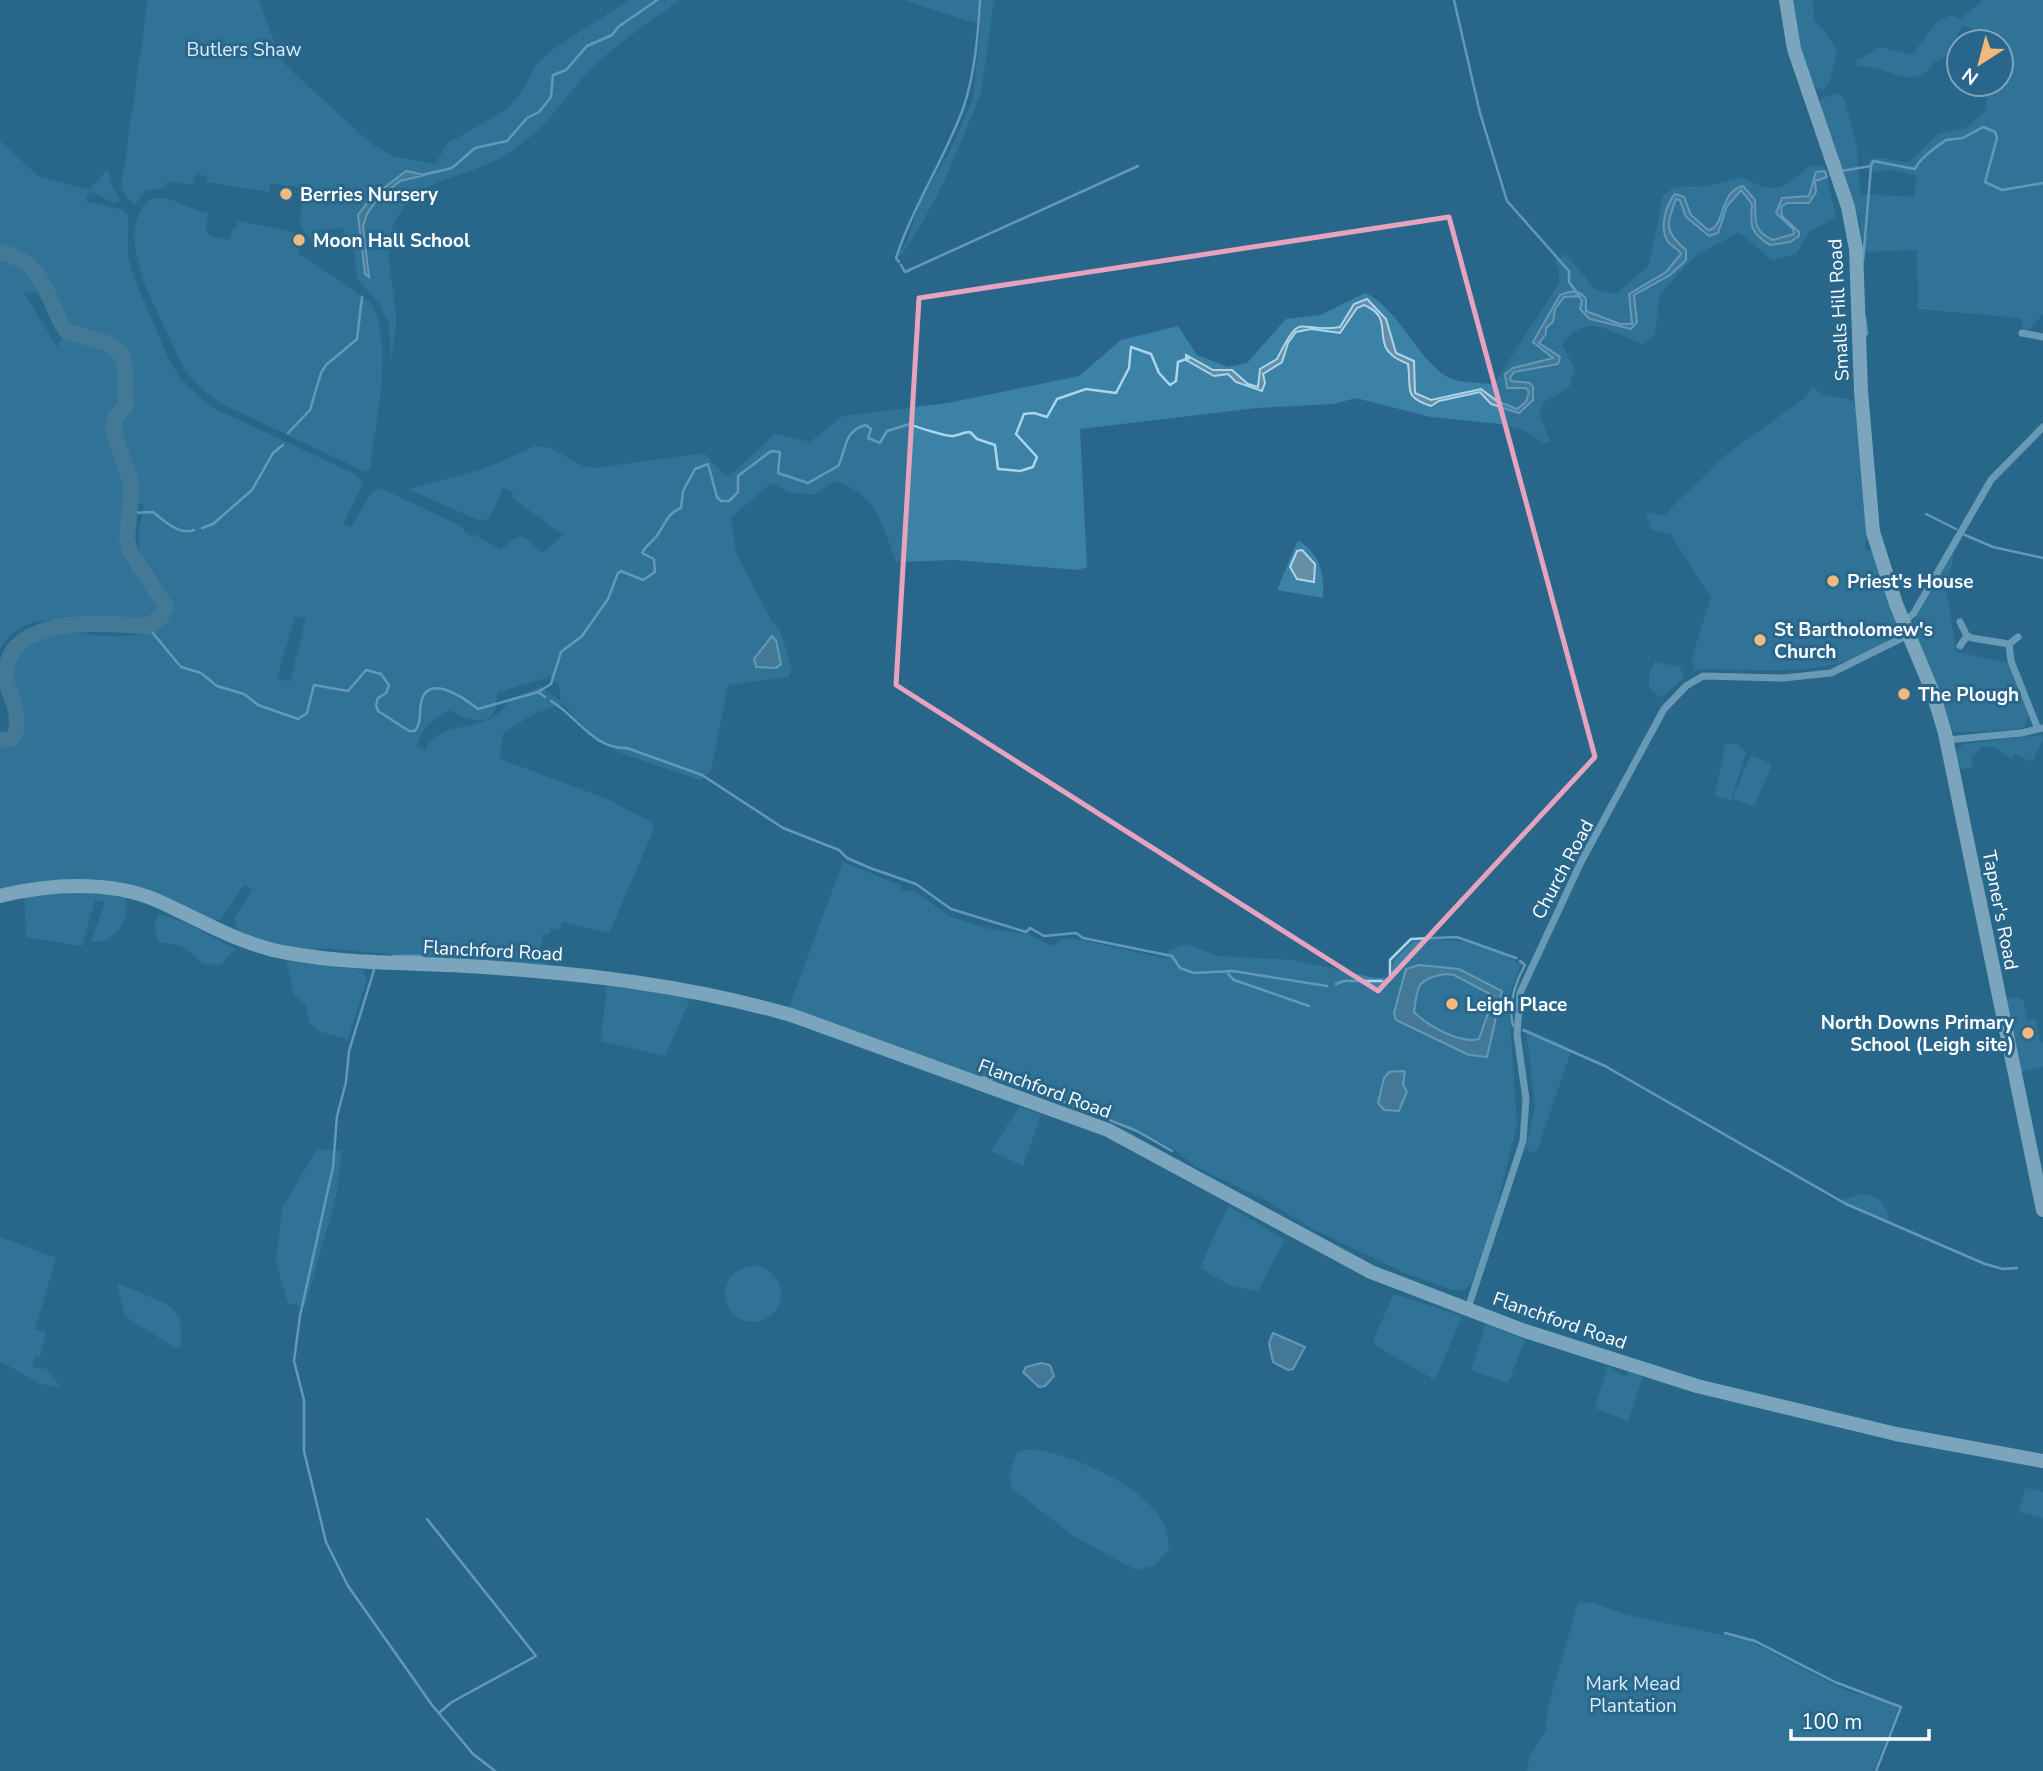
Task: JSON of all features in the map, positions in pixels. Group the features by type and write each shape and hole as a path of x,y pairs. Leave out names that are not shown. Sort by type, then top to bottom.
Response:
{"street":[{"name":"Smalls Hill Road","path":"1786,0 1794,49 1848,207 1856,249 1861,391 1873,532 1906,629"},
{"path":"2022,333 2043,337"},
{"path":"1906,629 1991,480 2043,427"},
{"path":"1960,622 1968,636 2009,644 2018,637"},
{"name":"Tapner's Road","path":"1906,629 1933,694 1947,740 2043,1210"},
{"name":"Church Road","path":"1468,1308 1523,1141 1526,1098 1517,1034 1520,993 1581,862 1664,709 1685,686 1703,676 1783,678 1831,673 1906,629"},
{"path":"1960,646 1968,636"},
{"path":"1947,740 2041,728 2011,661 2009,644"},
{"name":"Flanchford Road","path":"0,896 67,887 118,890 156,900 241,941 289,954 373,963 580,974 740,1001 791,1015 1108,1130 1371,1272 1525,1331 1697,1386 1896,1434 2043,1461"}],"highlighted area":[{"path":"1449,217 1595,757 1378,991 896,685 919,298"}],"green space":[{"name":"Butlers Shaw","path":"148,0 259,0 281,60 301,80 373,145 395,157 435,164 448,143 504,111 518,97 537,64 552,50 629,0 680,0 604,57 584,76 541,127 520,145 492,162 429,187 415,196 404,208 390,235 389,259 396,319 391,361 389,324 380,305 357,278 352,237 344,236 343,228 321,230 322,238 315,247 300,226 303,188 270,183 269,192 206,182 207,176 196,174 193,185 167,181 166,187 145,191 134,205 121,189"},
{"path":"904,0 994,0 981,93 943,184 901,256 898,254 907,242 920,201 949,153 973,99 981,25"},
{"path":"1793,0 1813,0 1814,21 1824,29 1837,52 1829,83 1823,90 1812,86 1799,51"},
{"path":"1983,0 2043,0 2043,314 2029,330 2022,328 2021,318 1918,309 1917,250 1864,252 1860,221 1819,105 1821,99 1836,93 1844,98 1857,148 1860,194 1914,197 1917,176 1892,170 1868,172 1869,159 1881,158 1908,163 1939,133 1964,129 1986,110 1987,98 2015,98 2015,28 1945,28 1945,55 1918,76 1909,77 1857,67 1857,60 1880,47 1912,55 1936,23 1951,15 1961,19"},
{"path":"0,141 39,177 89,190 108,169 112,187 121,200 114,203 90,191 85,201 123,210 128,216 128,257 135,281 169,360 181,380 211,407 357,475 363,484 343,524 351,527 371,493 380,488 459,525 471,537 473,534 501,550 516,537 523,537 543,553 563,535 511,497 514,493 503,487 489,519 478,520 408,489 484,469 535,446 551,448 582,466 596,468 704,453 725,476 734,472 775,434 810,442 843,416 948,403 1079,376 1121,340 1178,326 1197,355 1228,367 1247,363 1286,319 1321,315 1365,293 1389,311 1432,365 1444,374 1460,381 1494,384 1559,283 1559,270 1555,261 1566,254 1595,289 1615,294 1649,266 1663,196 1675,187 1709,186 1741,177 1762,186 1778,188 1792,181 1809,166 1824,166 1836,217 1809,232 1797,254 1772,260 1739,232 1695,256 1660,294 1655,335 1642,344 1599,327 1580,328 1571,334 1562,345 1575,369 1569,387 1544,402 1539,414 1550,442 1544,443 1523,430 1500,424 1431,417 1356,398 1333,404 1257,408 1080,429 1087,567 1079,570 955,560 896,562 876,512 869,502 849,487 835,481 813,495 790,492 771,483 731,518 736,552 772,622 780,630 792,669 788,677 728,685 711,771 700,780 618,752 590,733 563,704 535,713 503,733 500,759 607,799 653,823 653,831 609,933 562,922 560,930 551,928 549,935 543,933 540,950 549,953 545,967 318,948 313,951 281,946 238,933 234,918 253,889 244,885 220,920 193,912 151,891 114,881 76,879 0,890 0,747 17,744 26,722 24,710 9,679 8,669 12,653 25,640 43,632 120,636 140,634 157,629 168,619 172,602 147,568 140,550 140,524 144,506 123,493 127,506 123,535 125,551 132,567 159,603 153,618 114,624 71,620 30,623 13,632 0,649","holes":["51,291 69,327 57,347 24,293","295,616 306,618 290,682 277,678","549,677 559,685 561,701 541,687 509,699 492,718 443,733 433,739 425,750 417,746 429,724 450,710 475,720 487,719 495,709 498,692"]},
{"path":"163,198 208,213 206,232 210,236 230,240 232,229 236,228 238,221 293,232 300,242 298,253 372,305 382,342 382,363 379,409 370,469 366,472 220,403 188,374 178,358 144,282 135,246 135,229 140,213 150,199"},
{"path":"1812,387 1822,394 1856,401 1871,538 1865,543 1866,549 1874,552 1897,625 1895,634 1861,655 1823,666 1764,671 1694,671 1692,657 1711,598 1671,534 1651,529 1646,512 1665,516 1719,460 1806,397"},
{"path":"1298,540 1312,552 1320,565 1323,598 1277,590"},
{"path":"1955,550 1946,587 1956,652 2008,663 2028,714 2025,726 2018,729 1954,733 1911,626"},
{"path":"1654,662 1680,667 1684,678 1661,698 1649,687 1649,675"},
{"path":"2042,735 2043,740 2032,762 2015,754 2011,759 1995,747 1982,747 1971,757 1973,767 1960,769 1956,752 1963,744"},
{"path":"1725,745 1739,745 1746,752 1731,800 1715,796"},
{"path":"1751,755 1772,764 1754,807 1733,798"},
{"path":"843,862 902,886 901,891 914,891 951,917 989,929 1027,934 1053,946 1061,940 1072,938 1167,959 1168,951 1186,944 1218,956 1293,960 1375,978 1391,977 1393,961 1413,941 1441,940 1483,946 1521,965 1510,993 1509,1007 1517,1125 1494,1218 1472,1282 1464,1290 1452,1290 1405,1273 1313,1229 1264,1199 1200,1169 1171,1148 1127,1125 1028,1084 976,1074 789,1007"},
{"path":"88,892 125,896 127,905 124,921 115,934 100,942 91,942 105,902 95,900 82,946 26,937 24,896"},
{"path":"160,914 185,923 235,949 221,965 203,964 184,948 159,943 155,924"},
{"path":"286,961 362,970 367,978 348,1039 321,1032 310,1024 306,1006 294,994"},
{"path":"607,984 691,997 665,1056 601,1041"},
{"name":"North Downs Primary School (Leigh site)","path":"2017,997 2023,1000 2027,1020 2036,1019 2040,1043 2043,1042 2043,1067 2021,1072 2005,999"},
{"path":"1526,1028 1567,1047 1570,1054 1537,1151 1531,1153 1526,1146 1535,1107"},
{"path":"1019,1107 1041,1115 1023,1166 991,1151"},
{"path":"317,1149 342,1151 337,1192 305,1307 288,1303 276,1263 282,1209"},
{"path":"1861,1194 1873,1196 1882,1202 1889,1224 1840,1201"},
{"path":"1228,1206 1285,1240 1258,1291 1231,1286 1200,1268"},
{"path":"0,1237 56,1258 35,1329 46,1332 40,1357 35,1356 32,1367 46,1369 61,1387 40,1384 0,1361"},
{"path":"753,1266 768,1271 776,1279 781,1294 776,1309 768,1317 753,1322 738,1317 730,1309 725,1294 730,1279 738,1271"},
{"path":"117,1283 167,1304 180,1317 181,1346 175,1348 125,1316"},
{"path":"1394,1294 1462,1316 1435,1380 1375,1345 1373,1340"},
{"path":"1486,1324 1525,1340 1508,1383 1471,1370"},
{"path":"1608,1366 1624,1377 1629,1372 1643,1377 1628,1421 1595,1408"},
{"path":"1030,1449 1086,1465 1106,1474 1143,1498 1166,1529 1169,1549 1155,1565 1136,1570 1072,1535 1012,1488 1009,1477 1017,1452"},
{"path":"2025,1488 2043,1492 2043,1518 2019,1512"},
{"name":"Mark Mead Plantation","path":"1578,1603 1594,1603 1627,1615 1747,1640 1847,1691 1897,1705 1898,1709 1873,1771 1527,1771 1530,1756 1546,1730 1547,1710"}],"shaded area":[{"path":"406,171 425,175 400,181 376,201 367,214 363,226 369,277 365,274 358,215 372,197"},
{"path":"1825,171 1827,177 1815,181 1816,192 1809,203 1787,203 1781,207 1782,216 1799,232 1799,236 1790,242 1770,245 1758,236 1752,223 1752,204 1741,190 1727,206 1718,233 1709,236 1686,217 1680,200 1676,199 1669,227 1673,238 1686,250 1686,260 1670,275 1634,295 1637,322 1631,329 1590,319 1580,309 1582,301 1579,296 1564,297 1555,309 1553,322 1546,328 1546,334 1539,343 1560,357 1558,364 1514,372 1510,378 1511,381 1530,383 1533,387 1533,400 1519,413 1491,404 1480,392 1439,401 1431,406 1416,399 1410,391 1408,364 1388,351 1380,319 1372,309 1364,305 1357,308 1340,333 1311,329 1296,332 1288,343 1282,362 1263,374 1265,383 1262,391 1236,382 1228,374 1214,376 1186,360 1186,355 1213,370 1232,370 1248,384 1258,387 1260,369 1277,359 1296,328 1340,327 1354,304 1367,299 1386,319 1396,353 1414,361 1415,393 1431,400 1481,389 1497,401 1517,409 1526,402 1529,392 1526,388 1507,388 1505,374 1513,368 1553,358 1533,342 1560,295 1578,292 1586,299 1586,311 1620,324 1632,324 1629,294 1666,272 1681,254 1669,243 1664,231 1666,211 1675,194 1684,197 1691,215 1708,230 1718,223 1730,195 1743,186 1755,200 1758,229 1773,240 1794,234 1793,229 1776,213 1782,198 1809,196 1816,172"},
{"path":"1302,550 1315,564 1314,582 1297,579 1290,567 1297,551"},
{"path":"772,636 776,640 781,664 776,668 756,667 754,659"},
{"path":"1419,965 1459,969 1502,991 1487,1057 1469,1055 1396,1020 1394,1013 1406,969","holes":["1445,974 1454,975 1494,996 1479,1039 1463,1039 1445,1033 1414,1012 1418,989 1424,981"]},
{"path":"1389,1072 1405,1072 1403,1085 1407,1091 1399,1111 1384,1110 1378,1103 1384,1078"},
{"path":"1273,1333 1305,1347 1293,1369 1288,1370 1273,1362 1269,1343"},
{"path":"1041,1363 1050,1365 1054,1376 1045,1386 1039,1387 1023,1372 1026,1367"}],"waterway":[{"path":"422,175 452,168 475,148 507,141 527,118 539,112 551,97 553,75 566,70 587,46 612,35 618,27 657,0"},
{"path":"899,262 896,258 903,238 964,106 973,67 980,0"},
{"path":"1454,0 1480,113 1507,201 1569,271 1569,282 1578,294"},
{"path":"1841,171 1871,166 1873,161 1915,169 1946,140 1963,138 1983,127 1995,132 1997,138 1985,182 2002,190 2043,183"},
{"path":"901,265 905,272 1138,166"},
{"path":"1863,261 1871,167"},
{"path":"0,252 15,257 35,272 66,331 110,344 121,354 125,367 126,405 115,419 113,430 132,485 127,538 130,551 166,607 161,617 147,626 85,624 60,627 38,632 20,643 9,659 6,682 16,710 17,725 12,739 0,740"},
{"path":"288,433 310,410 326,365 357,339 362,297"},
{"path":"1865,317 1867,334"},
{"path":"147,626 181,667 201,673 217,686 244,694 258,705 298,719 307,713 314,685 348,691 366,670 381,674 389,685 386,693 378,698 378,711 409,731 415,731 419,723 422,699 433,688 450,691 478,709 538,692 551,684 561,652 582,636 608,599 618,573 621,571 643,580 655,572 654,559 642,553 668,517 681,508 683,491 695,469 708,464 717,497 721,501 729,501 738,492 738,476 771,451 780,452 778,473 808,483 838,466 849,436 859,428 866,425 871,429 868,438 880,443 887,431 910,424 950,436 970,432 977,439 995,445 998,469 1020,471 1033,467 1037,457 1016,434 1024,414 1034,413 1047,417 1057,399 1086,389 1116,393 1129,368 1131,347 1151,354 1159,373 1170,385 1176,381 1178,362 1189,358"},
{"path":"202,528 213,524 252,490 273,453 283,445"},
{"path":"131,513 153,512 178,529 194,530"},
{"path":"1926,514 1956,529"},
{"path":"1965,535 1993,547 2043,558"},
{"path":"538,692 545,697"},
{"path":"551,701 605,744 627,748 702,775 783,828 839,850 847,858 870,868 916,884 951,909 1026,932 1030,928 1044,936 1076,933 1083,938 1172,956 1180,968 1194,973 1233,971 1327,986"},
{"path":"1390,980 1390,960 1411,939 1457,937 1516,958"},
{"path":"393,956 423,956"},
{"path":"1513,1026 1513,994 1525,965 1520,961"},
{"path":"374,970 349,1051 346,1082 337,1116 333,1167 300,1316 294,1361 304,1400 304,1451 326,1542 348,1586 432,1705 473,1754 495,1771"},
{"path":"1228,974 1234,980 1309,1006"},
{"path":"1336,984 1344,981 1382,981"},
{"path":"1523,1030 1605,1066 1846,1204 1985,1264 2003,1269 2017,1268"},
{"path":"982,1077 1013,1083"},
{"path":"1022,1085 1137,1131 1172,1151"},
{"path":"427,1519 536,1656 452,1702 440,1712"},
{"path":"1725,1633 1755,1641 1835,1682 1901,1707 1876,1771"}],"place":[{"name":"Berries Nursery","path":"286,194"},
{"name":"Moon Hall School","path":"299,240"},
{"name":"Priest's House","path":"1833,581"},
{"name":"St Bartholomew's Church","path":"1760,640"},
{"name":"The Plough","path":"1904,694"},
{"name":"Leigh Place","path":"1452,1004"},
{"name":"North Downs Primary School (Leigh site)","path":"2028,1033"}]}
